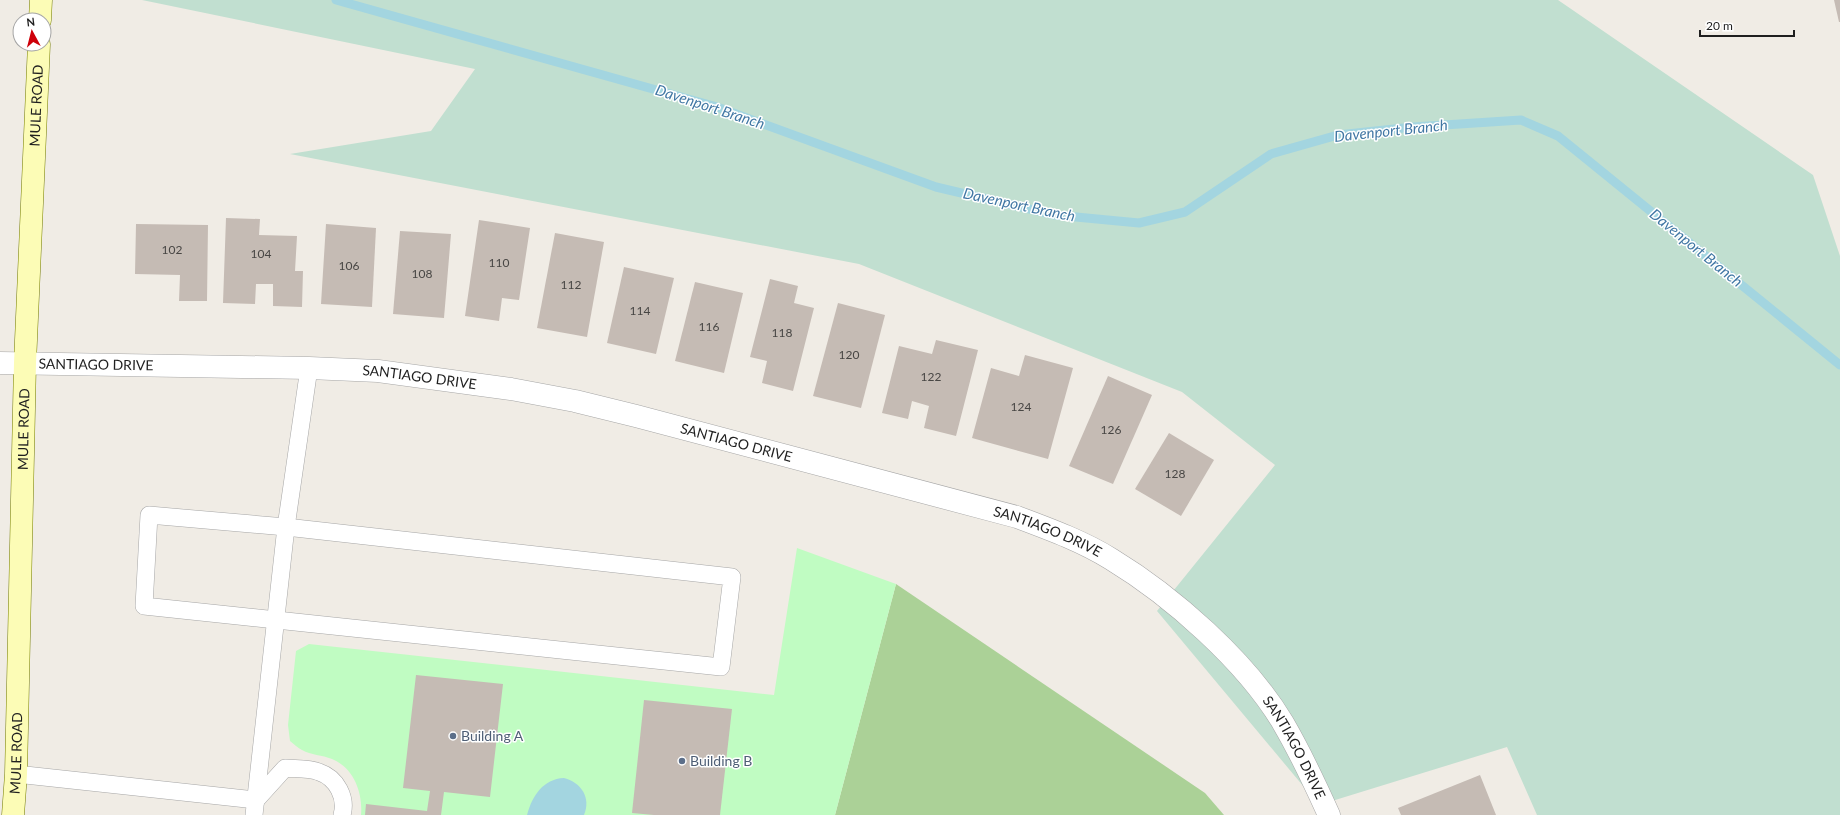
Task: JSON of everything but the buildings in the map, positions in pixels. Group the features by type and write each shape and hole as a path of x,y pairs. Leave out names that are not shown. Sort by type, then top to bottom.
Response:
{"main road":[{"path":"40,12 41,0"},
{"name":"MULE ROAD","path":"13,815 16,774 11,363 38,52"}],"street":[{"name":"SANTIAGO DRIVE","path":"11,363 309,368 378,371 511,389 575,401 971,503 1017,517 1067,536 1111,558 1153,587 1189,616 1252,680 1282,722 1312,778 1329,815"}],"lane":[{"path":"255,807 286,527 309,368"},
{"path":"149,515 286,527 732,577 722,667 276,619 144,606 149,515"},
{"path":"255,807 285,768 318,771 333,780 340,790 343,801 342,815"},
{"path":"16,774 255,807 265,815"}],"green space":[{"path":"142,0 1558,0 1813,175 1840,256 1840,815 1537,815 1507,747 1319,805 1157,611 1275,465 1182,392 859,264 290,154 431,131 475,69"},
{"path":"797,548 896,584 835,815 361,815 359,790 356,782 346,768 332,759 302,750 290,741 288,725 296,651 309,644 774,695"},
{"path":"896,584 1205,793 1224,815 835,815"}],"water":[{"path":"564,778 576,784 583,792 586,803 584,815 527,815 535,795 544,785 557,779"}],"waterway":[{"name":"Davenport Branch","path":"336,0 717,107 936,187 1055,215 1139,223 1185,212 1271,154 1338,135 1413,127 1521,120 1558,136 1840,365"}],"place":[{"name":"Building A","path":"453,736"},
{"name":"Building B","path":"682,761"}]}
